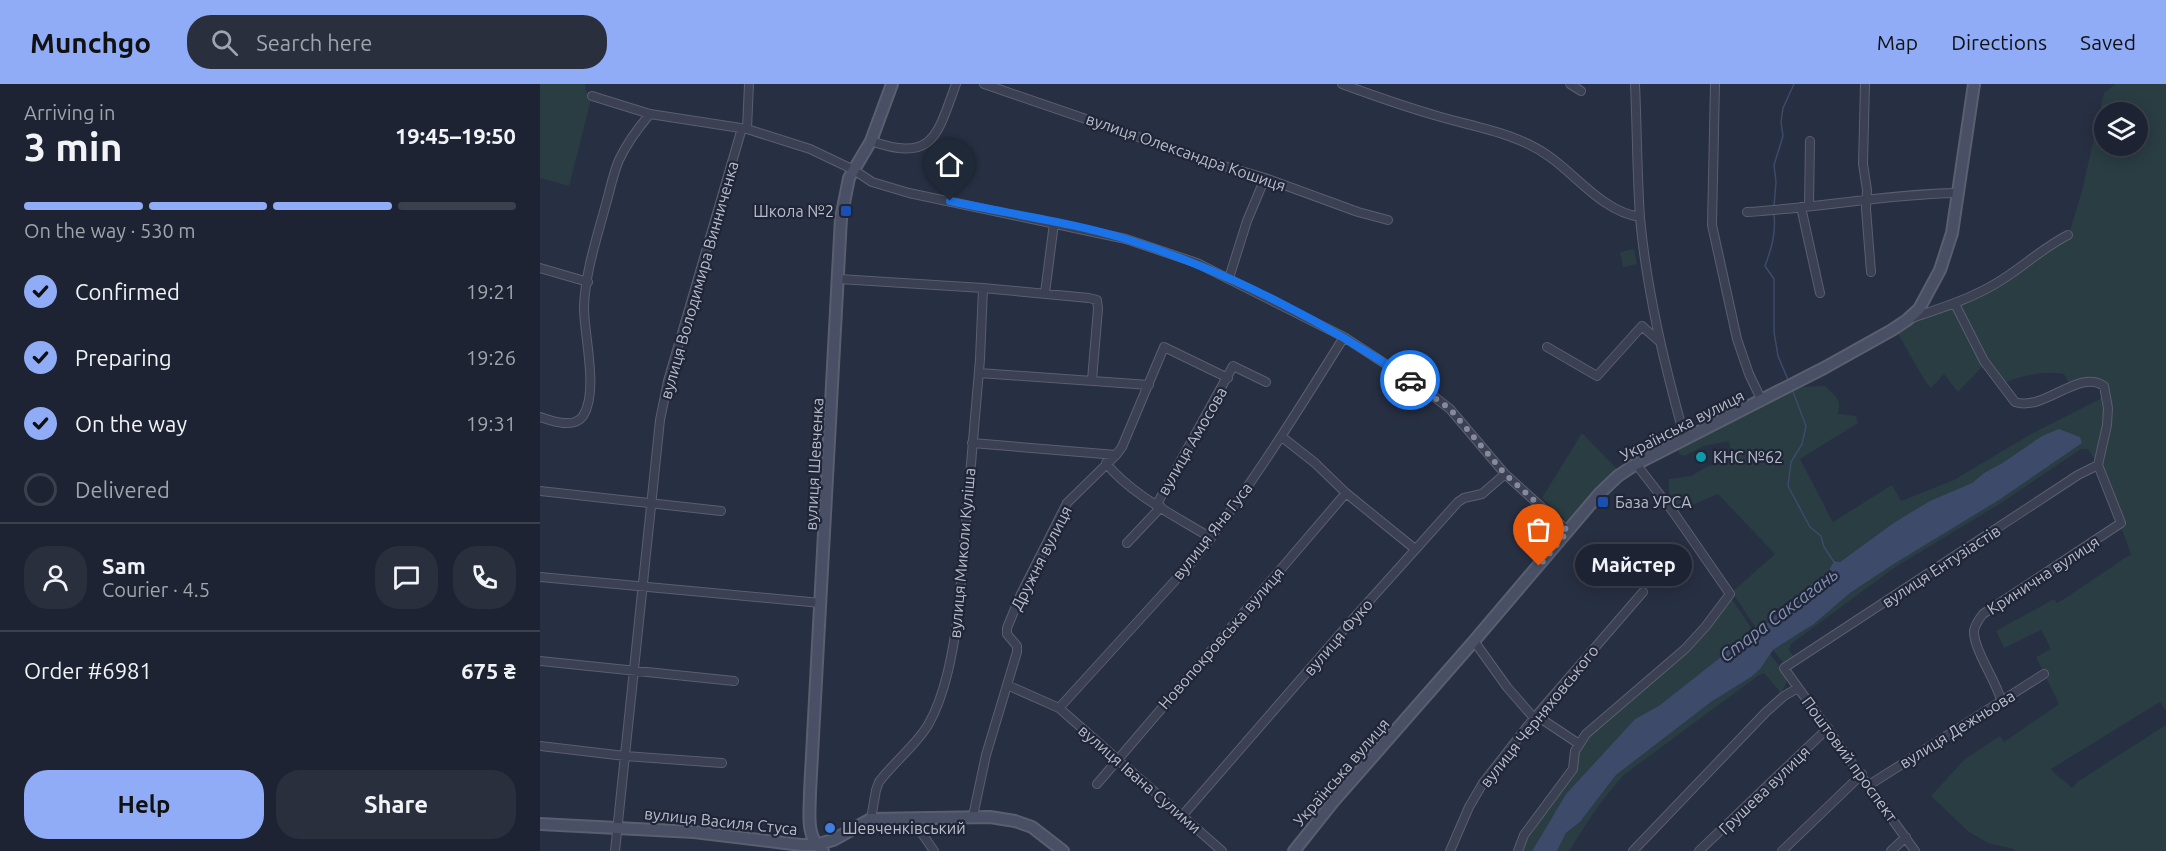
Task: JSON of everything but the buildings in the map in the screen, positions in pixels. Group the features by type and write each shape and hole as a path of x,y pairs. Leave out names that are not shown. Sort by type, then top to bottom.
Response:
{"street":[{"name":"вулиця Володимира Винниченка","path":"615,851 660,420 668,381 745,128 749,84"},
{"name":"вулиця Шевченка","path":"819,848 811,833 810,802 842,212 846,188 871,141 892,84"},
{"path":"871,141 902,148 923,146 934,138 956,84"},
{"name":"вулиця Олександра Кошиця","path":"984,84 1214,163 1265,178 1358,212 1388,220"},
{"path":"1342,84 1434,116 1489,129 1524,141 1549,156 1608,204 1621,212 1640,217"},
{"path":"1570,84 1581,91"},
{"path":"1635,84 1640,217 1660,342 1685,439"},
{"path":"1715,84 1712,225 1737,339 1749,374 1762,401"},
{"path":"1865,84 1863,164 1871,272"},
{"path":"1907,320 1919,309 1927,297 1940,270 1952,232 1974,84"},
{"path":"592,96 650,114 745,128 810,149 854,170 872,182 909,193 1126,239 1197,263 1344,337 1376,356 1450,409 1505,474 1568,531"},
{"path":"540,417 573,423 581,418 585,411 590,388 584,309 596,239 619,161 628,144 650,114"},
{"path":"1810,141 1805,207 1820,292"},
{"path":"1229,279 1247,221 1265,178"},
{"path":"1747,212 1929,193 1958,193"},
{"path":"1045,293 1054,223"},
{"name":"Українська вулиця","path":"1294,851 1340,794 1609,484 1636,464 1800,381 1907,320 1955,304 1994,284 2052,243 2068,235"},
{"path":"540,268 588,282"},
{"path":"839,279 1045,293 1096,300 1098,309 1092,381"},
{"name":"вулиця Миколи Куліша","path":"871,819 879,782 928,726 938,702 951,656 958,616 979,373 983,288"},
{"path":"1955,304 1984,361 2015,402 2033,404 2086,382 2098,382 2104,386 2108,425 2098,465"},
{"path":"1547,347 1597,376 1642,326 1660,342"},
{"name":"вулиця Яна Гуса","path":"1059,708 1192,562 1211,538 1282,437 1344,337"},
{"name":"вулиця Амосова","path":"1164,347 1228,378"},
{"name":"Дружня вулиця","path":"974,816 986,755 1017,646 1007,634 1007,628 1017,603 1067,503 1122,447 1164,347"},
{"name":"вулиця Амосова","path":"1127,543 1159,505 1233,366 1266,382"},
{"path":"979,373 1149,385"},
{"path":"1282,437 1415,549"},
{"path":"972,443 1116,455"},
{"path":"1106,463 1113,472 1159,505 1211,538"},
{"path":"1518,851 1524,835 1573,769 1575,751 1579,744 1601,721 1636,693 1685,648 1706,626 1730,594 1674,513 1636,464"},
{"name":"Кринична вулиця","path":"2001,700 1997,685 1977,643 1974,632 1977,621 1983,614 2121,523 2098,465"},
{"name":"вулиця Ентузіастів","path":"1784,668 2078,475 2098,465"},
{"name":"вулиця Фуко","path":"1182,816 1415,549 1461,500 1482,494 1505,474"},
{"path":"540,490 721,512"},
{"name":"Новопокровська вулиця","path":"1097,784 1346,493"},
{"path":"540,577 821,603"},
{"name":"вулиця Черняховського","path":"1450,851 1469,807 1484,783 1534,718 1643,592"},
{"path":"1474,641 1506,687 1534,718 1543,720 1579,744"},
{"path":"540,661 734,681"},
{"name":"Поштовий проспект","path":"1784,668 1915,851"},
{"name":"вулиця Дежньова","path":"1869,785 2044,674"},
{"path":"1007,685 1059,708"},
{"path":"1633,851 1766,712 1784,696 1798,688"},
{"name":"вулиця Івана Сулими","path":"1059,708 1222,851"},
{"name":"Грушева вулиця","path":"1699,851 1828,728"},
{"path":"540,746 625,756 722,763"},
{"path":"1782,851 1862,774"},
{"path":"921,817 923,835 934,851"},
{"name":"вулиця Василя Стуса","path":"540,824 617,826 693,832 819,848 871,819 998,817 1023,824 1040,832 1063,851"},
{"path":"1890,851 1906,837"}],"shaded area":[{"path":"540,84 585,84 586,92 592,96 569,186 540,178"},
{"path":"2115,84 2166,84 2166,711 2160,702 2051,769 2072,788 2077,782 2166,725 2166,851 2014,851 2014,849 1988,843 1969,832 1931,796 1965,759 2000,736 2004,742 2059,704 2036,657 2051,649 2041,630 2004,648 1996,631 2054,599 2057,603 2131,554 2098,465 2088,449 2081,449 2001,503 1894,568 1791,644 1789,650 1795,659 1784,664 1773,650 1814,624 1850,593 1891,565 1999,500 2081,443 2004,462 1972,483 1892,524 1840,562 1834,561 1829,570 1757,630 1732,592 1775,554 1718,494 1676,512 1669,499 1669,479 1691,476 1708,466 1732,461 1729,441 1704,446 1684,456 1679,454 1679,447 1800,387 1825,386 1838,401 1838,414 1856,416 1858,423 1800,459 1833,522 1892,485 1901,501 1954,480 2031,434 2106,396 2098,382 2071,387 2064,374 2056,373 2022,377 1998,386 1983,366 1958,392 1944,374 1931,388 1897,332 1909,322 1977,297 2034,263 2068,238 2094,138 2094,156 2148,156 2148,102 2102,102 2104,93"},
{"path":"1634,249 1637,264 1623,267 1620,252"},
{"path":"1582,433 1617,469 1596,488 1567,522 1542,498"},
{"path":"1729,595 1754,632 1745,635 1660,705 1635,719 1566,794 1532,851 1518,851 1573,769 1579,744 1685,649"},
{"path":"1770,654 1787,676 1781,693 1764,673 1759,675 1625,774 1602,801 1569,851 1557,851 1566,833 1580,822 1616,775 1711,702 1751,677"}],"water":[{"name":"Стара Саксагань","path":"2059,429 2080,437 2082,443 1999,500 1850,593 1814,624 1773,650 1760,669 1751,677 1711,702 1616,775 1580,822 1566,833 1557,851 1532,851 1566,794 1635,719 1660,705 1745,635 1762,628 1829,570 1834,561 1840,562 1892,524 1930,501 1972,483 2042,436"}],"waterway":[{"path":"1774,206 1776,182 1774,165 1783,136 1781,122 1783,108 1794,84"},
{"path":"1774,214 1773,240 1765,266 1774,279 1774,332 1778,356 1789,382"},
{"name":"Стара Саксагань","path":"1792,389 1806,426 1802,444 1791,462 1788,486 1810,527 1821,536 1824,547 1834,562"}],"way so far":[{"path":"1410,380 1450,409 1505,474 1568,531 1539,566"}],"place":[{"name":"Школа №2","path":"846,211"},
{"name":"КНС №62","path":"1701,457"},
{"name":"База УРСА","path":"1603,502"},
{"name":"Майстер","path":"1539,566"},
{"name":"Шевченківський","path":"830,828"}],"route":[{"path":"950,201 1126,239 1197,263 1344,337 1410,380"}]}
